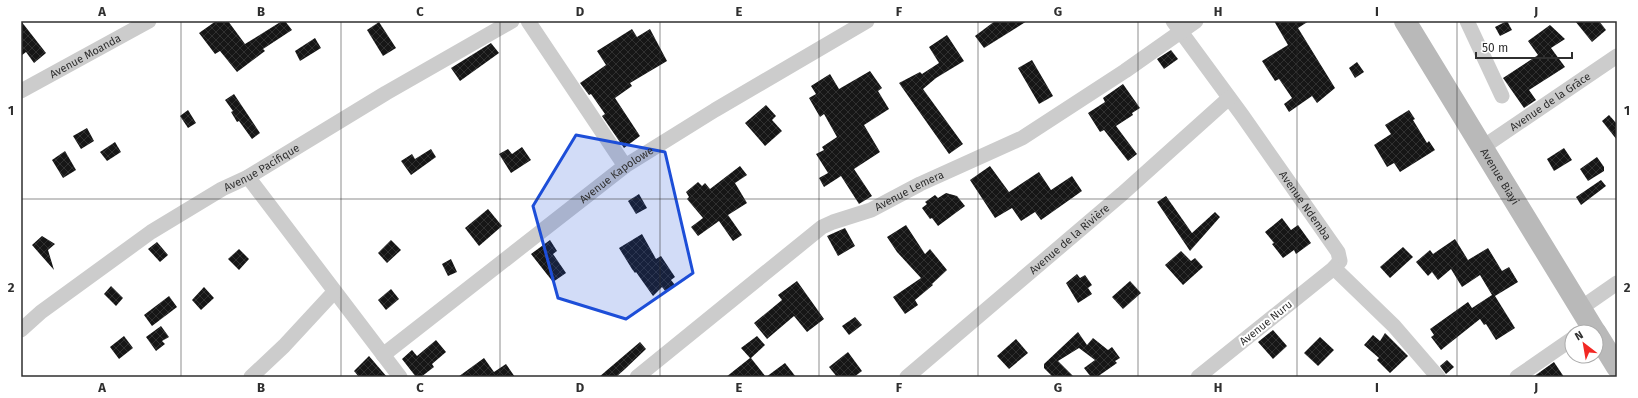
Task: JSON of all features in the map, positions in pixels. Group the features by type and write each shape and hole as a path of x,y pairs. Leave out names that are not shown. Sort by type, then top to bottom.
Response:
{"street":[{"name":"Avenue Moanda","path":"21,91 149,21"},
{"name":"Avenue Pacifique","path":"21,330 41,312 151,232 222,189 248,178 392,90 512,21"},
{"path":"528,21 625,166"},
{"name":"Avenue Kapolowe","path":"383,355 625,166 716,110 867,21"},
{"name":"Avenue Lemera","path":"637,377 822,227 871,210 920,184 1022,138 1125,71 1176,26 1196,21"},
{"name":"Avenue Biayi","path":"1405,21 1483,147 1588,324"},
{"path":"1467,21 1502,96"},
{"name":"Avenue Ndemba","path":"1176,26 1338,252 1340,261 1334,268"},
{"name":"Avenue de la Grâce","path":"1483,147 1617,56"},
{"name":"Avenue de la Rivière","path":"907,377 1122,194 1229,98"},
{"path":"248,178 400,377"},
{"path":"1334,268 1394,326 1438,377"},
{"name":"Avenue Nuru","path":"1198,377 1334,268"},
{"path":"1590,324 1617,283"},
{"path":"251,377 284,346 334,292"},
{"path":"1517,377 1564,345"},
{"name":"Avenue Biayi","path":"1604,348 1617,367"}],"highlighted area":[{"path":"576,135 665,152 693,273 626,319 558,298 533,206"}],"building":[{"path":"21,21 46,53 34,63 26,52 21,56"},
{"path":"216,21 228,21 245,44 282,21 285,21 292,30 263,49 265,51 237,72 220,51 215,54 199,33"},
{"path":"995,21 1027,21 984,48 975,36"},
{"path":"1274,21 1309,21 1298,28 1335,88 1317,103 1312,96 1289,112 1284,104 1292,98 1279,79 1275,81 1262,61 1288,45"},
{"path":"1507,21 1512,30 1500,36 1495,27"},
{"path":"1575,21 1599,21 1606,30 1592,42"},
{"path":"379,22 396,48 383,56 367,30"},
{"path":"1550,25 1565,39 1551,48 1565,67 1529,90 1536,100 1524,108 1503,78 1538,55 1528,41"},
{"path":"632,29 637,37 650,29 667,61 630,83 632,86 615,98 640,136 624,148 602,116 605,114 591,94 589,95 580,83 606,65 597,51"},
{"path":"947,35 964,61 936,78 923,89 963,144 949,154 899,83 920,72 922,74 939,63 929,47"},
{"path":"315,38 321,48 300,61 295,51"},
{"path":"491,43 499,53 460,81 451,68"},
{"path":"1171,50 1178,59 1164,69 1157,59"},
{"path":"1032,60 1053,96 1039,104 1018,68"},
{"path":"1357,62 1364,72 1355,78 1349,68"},
{"path":"870,71 882,88 878,91 889,109 864,125 880,152 854,169 872,196 859,204 841,176 824,187 819,178 828,173 816,154 824,150 822,147 837,137 824,114 820,117 809,98 816,94 811,86 830,74 839,89"},
{"path":"1123,84 1140,108 1132,113 1133,115 1116,126 1137,154 1128,161 1104,130 1100,132 1088,113 1105,102 1103,98"},
{"path":"234,94 260,133 252,139 239,121 237,122 231,112 233,111 225,100"},
{"path":"766,105 776,116 772,120 782,131 765,146 745,123"},
{"path":"188,110 196,123 188,128 180,116"},
{"path":"1409,110 1415,119 1413,120 1427,143 1429,141 1435,150 1400,172 1394,163 1387,167 1374,145 1391,134 1385,125"},
{"path":"1609,115 1617,124 1617,140 1602,121"},
{"path":"87,128 94,141 81,149 73,136"},
{"path":"115,142 121,152 107,161 100,152"},
{"path":"522,147 531,160 511,173 499,154 508,149 512,154"},
{"path":"1564,148 1572,160 1554,171 1547,159"},
{"path":"431,149 436,157 411,175 401,161 412,154 415,159"},
{"path":"65,151 76,170 63,178 52,160"},
{"path":"1597,157 1604,167 1604,171 1588,181 1580,169"},
{"path":"740,166 747,175 735,183 747,203 728,215 742,235 733,241 719,221 698,236 691,227 703,218 687,199 689,197 686,192 698,182 702,186 705,183 710,189"},
{"path":"990,166 1009,192 1039,172 1051,190 1072,176 1082,191 1041,220 1035,212 1021,221 1012,208 995,218 970,180"},
{"path":"1601,180 1606,186 1581,205 1576,197"},
{"path":"946,193 957,196 965,206 938,226 932,218 930,219 922,208 927,204 925,202 935,195 938,198"},
{"path":"639,194 647,208 636,214 628,201"},
{"path":"1166,196 1192,233 1215,212 1220,217 1190,251 1157,202"},
{"path":"488,209 502,226 479,246 465,228"},
{"path":"1282,218 1291,230 1298,225 1311,243 1296,254 1294,250 1283,258 1265,232"},
{"path":"906,225 925,254 930,249 947,270 932,284 933,285 915,300 918,305 905,314 893,297 921,278 897,252 887,237"},
{"path":"845,228 855,246 838,256 827,236"},
{"path":"642,234 656,259 661,256 675,277 671,280 675,285 666,292 662,287 653,296 636,272 635,273 632,269 619,248"},
{"path":"42,236 55,244 48,250 54,270 32,245"},
{"path":"1455,239 1468,260 1488,248 1502,271 1509,267 1518,282 1495,296 1515,328 1496,340 1486,324 1484,325 1480,319 1441,350 1431,337 1434,335 1430,329 1468,302 1472,308 1492,295 1480,275 1462,287 1451,269 1438,280 1432,272 1428,276 1416,262 1430,250 1433,254"},
{"path":"391,240 401,250 387,263 378,253"},
{"path":"550,240 557,251 553,254 566,273 553,282 531,254"},
{"path":"157,242 168,255 160,262 148,249"},
{"path":"1403,247 1413,257 1390,278 1380,267"},
{"path":"239,249 249,259 239,270 228,259"},
{"path":"1181,251 1191,261 1195,258 1203,267 1183,285 1165,265"},
{"path":"451,259 457,272 448,276 442,264"},
{"path":"1077,274 1080,278 1085,275 1092,285 1088,288 1092,294 1078,303 1066,283"},
{"path":"797,281 824,319 807,332 794,316 767,339 754,323 782,300 778,295"},
{"path":"1130,281 1141,293 1123,309 1112,297"},
{"path":"111,286 123,298 116,306 104,294"},
{"path":"204,287 214,298 201,310 192,300"},
{"path":"391,289 399,299 386,310 378,300"},
{"path":"169,296 177,307 152,326 144,315"},
{"path":"855,317 862,325 849,335 842,326"},
{"path":"161,326 169,337 162,341 165,344 156,351 146,337"},
{"path":"1273,330 1287,346 1273,359 1258,342"},
{"path":"1078,332 1087,345 1093,338 1108,350 1112,347 1120,358 1115,361 1117,363 1097,377 1091,377 1084,368 1095,360 1079,348 1058,361 1074,377 1053,377 1044,368 1044,364"},
{"path":"1385,333 1408,356 1390,373 1377,360 1379,358 1364,345 1373,335 1380,341"},
{"path":"124,336 133,348 119,359 110,347"},
{"path":"757,336 765,345 751,358 766,377 726,377 750,358 741,348"},
{"path":"1320,337 1334,350 1318,366 1304,353"},
{"path":"1016,339 1028,353 1009,369 997,356"},
{"path":"436,340 446,352 432,364 434,367 421,377 416,377 402,359 412,350 417,356"},
{"path":"640,342 646,349 616,377 599,377"},
{"path":"848,352 862,371 854,377 837,377 829,367"},
{"path":"369,356 387,377 359,377 354,371"},
{"path":"484,358 494,372 506,364 515,377 458,377"},
{"path":"1447,360 1454,367 1446,374 1440,366"},
{"path":"1554,362 1564,377 1533,377"},
{"path":"785,363 796,377 766,377"}]}
